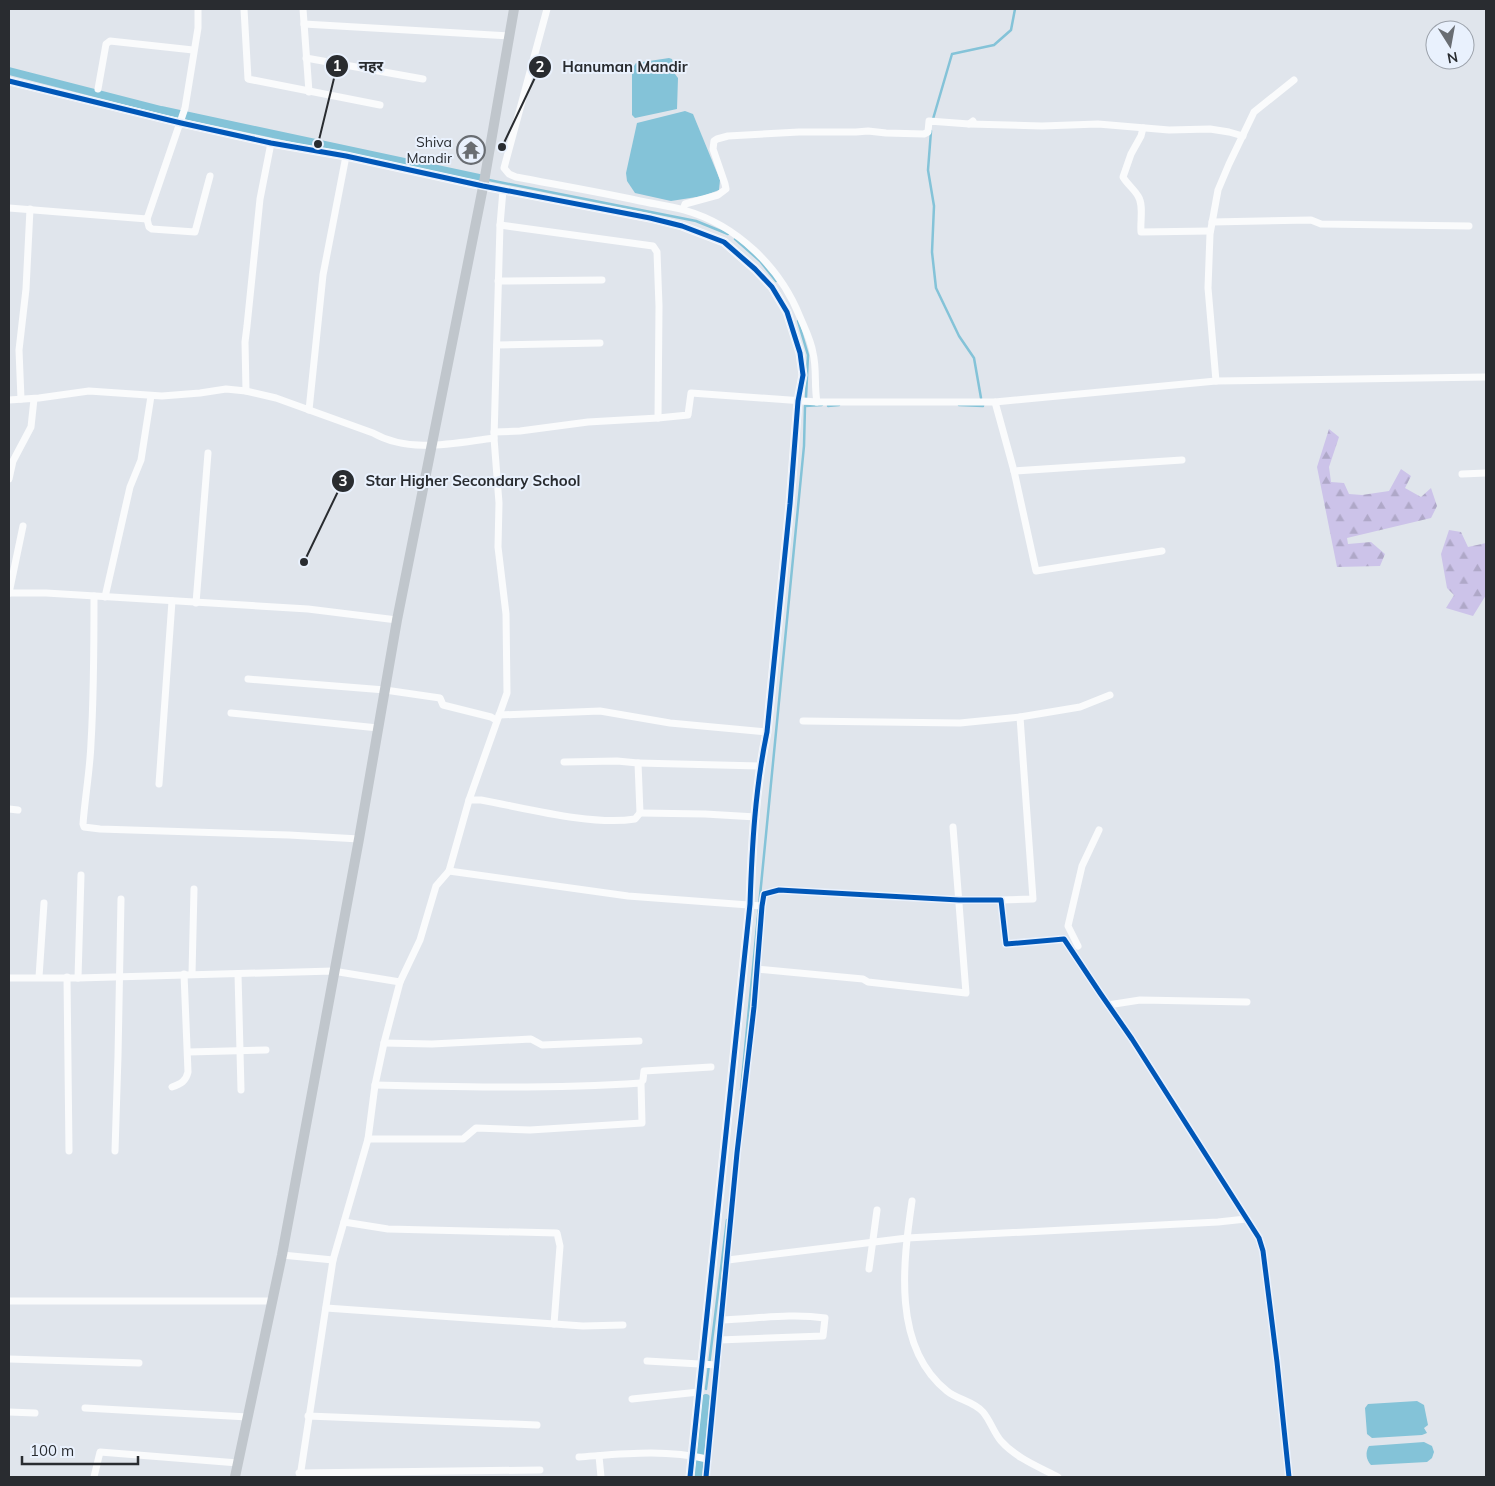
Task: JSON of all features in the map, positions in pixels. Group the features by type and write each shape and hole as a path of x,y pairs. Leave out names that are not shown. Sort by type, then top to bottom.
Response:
{"main road":[{"path":"235,1477 282,1255 386,690 397,620 484,186 514,9"}],"street":[{"path":"198,9 198,28 185,108 147,219 149,227 152,229 195,232 210,176"},
{"path":"244,9 248,79 380,105"},
{"path":"303,9 309,92"},
{"path":"547,9 504,168 509,174 516,177 683,210 709,220 742,238 753,247 795,302 814,353 817,402"},
{"path":"304,24 510,36"},
{"path":"98,88 106,44 110,40 193,50"},
{"path":"306,58 423,79"},
{"path":"1216,381 1208,288 1210,230 1218,190 1254,112 1294,80"},
{"path":"9,81 271,143 346,156 682,226 724,242 772,287 786,312 801,361 803,376 798,401 767,732 760,766 752,845 752,904 690,1477"},
{"path":"683,210 685,204 718,195 726,189 713,149 714,141 728,136 868,130 886,133 924,134 928,132 929,121 1042,126 1098,124 1169,130 1210,130 1243,136"},
{"path":"1143,128 1123,177 1142,203 1141,232 1210,230"},
{"path":"246,391 246,326 260,199 271,143"},
{"path":"309,410 323,275 346,156"},
{"path":"503,190 500,225 494,435 499,503 498,547 506,614 506,693 469,800 449,871 436,886 420,940 400,982 375,1085 368,1139 334,1260 300,1475 540,1470"},
{"path":"9,208 147,219"},
{"path":"21,399 19,350 26,289 30,209"},
{"path":"1212,222 1311,220 1321,224 1469,226"},
{"path":"500,225 653,246 657,252 658,418"},
{"path":"498,281 602,280"},
{"path":"497,345 600,343"},
{"path":"9,400 89,391 151,396 200,394 226,389 246,391 276,398 373,433 386,440 431,446 588,422 688,415 691,393 817,402 995,402 1216,381 1486,377"},
{"path":"104,597 130,487 142,460 151,396"},
{"path":"9,479 13,461 31,427 34,398"},
{"path":"995,402 1014,471 1036,571 1162,551"},
{"path":"196,603 208,453"},
{"path":"1014,471 1182,460"},
{"path":"1462,474 1486,473"},
{"path":"23,526 9,593 94,596 308,610 397,620"},
{"path":"94,596 94,672 91,745 85,794 84,827 280,834 359,839"},
{"path":"159,784 172,602"},
{"path":"248,679 386,690 440,698 443,705 497,718 600,711 670,722 767,732"},
{"path":"803,721 960,723 1020,717 1080,706 1110,695"},
{"path":"231,713 378,728"},
{"path":"706,1477 764,894 779,890 959,900 1033,899 1030,829 1020,717"},
{"path":"564,762 760,766"},
{"path":"469,800 481,800 559,814 621,822 635,819 640,813 638,763"},
{"path":"9,809 18,810"},
{"path":"640,813 756,816"},
{"path":"757,969 863,979 868,982 966,993 953,827"},
{"path":"1078,946 1068,926 1082,866 1099,830"},
{"path":"449,871 628,896 762,906"},
{"path":"78,978 81,875"},
{"path":"172,1087 181,1084 186,1079 188,1052 185,1020 194,889"},
{"path":"115,1151 120,898"},
{"path":"1001,900 1006,944 1064,939 1132,1039 1259,1238 1263,1250 1289,1477"},
{"path":"39,977 44,903"},
{"path":"9,978 333,971 400,982"},
{"path":"238,974 241,1090"},
{"path":"66,978 69,1151"},
{"path":"1108,1005 1140,1000 1246,1002"},
{"path":"384,1043 432,1044 531,1040 542,1045 639,1041"},
{"path":"188,1052 266,1050"},
{"path":"643,1080 644,1071 711,1067"},
{"path":"368,1139 463,1139 476,1128 530,1130 642,1124 641,1083 518,1087 375,1085"},
{"path":"912,1202 907,1238 904,1297 912,1340 923,1366 947,1391 975,1405 983,1412 1000,1440 1007,1446 1022,1458 1058,1477"},
{"path":"869,1269 877,1210"},
{"path":"728,1260 907,1238 1246,1219"},
{"path":"344,1222 388,1229 557,1233 560,1246 554,1324"},
{"path":"282,1255 334,1260"},
{"path":"9,1301 272,1301"},
{"path":"326,1308 583,1326 623,1325"},
{"path":"719,1340 824,1336 825,1318 780,1316 721,1320"},
{"path":"9,1359 139,1363"},
{"path":"647,1361 717,1365"},
{"path":"632,1399 699,1392"},
{"path":"85,1408 248,1417"},
{"path":"9,1412 34,1412"},
{"path":"308,1416 537,1425"},
{"path":"94,1477 100,1452 238,1463"},
{"path":"580,1457 659,1452 707,1459"},
{"path":"599,1456 601,1477"}],"green space":[{"path":"1329,429 1339,437 1329,467 1331,482 1344,483 1349,494 1362,495 1389,491 1401,469 1411,476 1405,488 1421,497 1431,488 1437,506 1431,518 1347,538 1348,544 1371,542 1385,554 1380,566 1337,567 1317,467"},
{"path":"1449,530 1461,532 1468,547 1486,543 1486,595 1473,616 1446,608 1454,595 1447,588 1441,554"}],"water":[{"path":"672,59 675,74 678,78 677,109 635,118 632,115 632,69 636,63"},
{"path":"685,111 693,114 720,180 719,190 703,196 671,201 635,193 627,181 626,173 637,123"},
{"path":"1417,1401 1424,1405 1428,1425 1424,1428 1427,1433 1422,1435 1372,1438 1367,1434 1365,1408 1368,1404"},
{"path":"1424,1442 1432,1446 1434,1452 1432,1458 1427,1462 1371,1465 1367,1458 1369,1446"}],"waterway":[{"path":"933,119 952,54 994,45 1011,30 1015,9"},
{"path":"9,71 161,110 479,178"},
{"path":"931,131 928,170 934,206 932,252 936,288 959,336 974,358 981,398"},
{"path":"489,180 696,221 728,234"},
{"path":"735,239 760,261 776,281"},
{"path":"798,321 808,355 806,398"},
{"path":"959,405 983,406 983,404"},
{"path":"741,1090 804,446 805,406 822,405"},
{"path":"828,406 839,405"},
{"path":"706,1389 727,1220"},
{"path":"698,1477 706,1398"}],"cycle path":[{"path":"9,81 271,143 346,156 682,226 724,242 755,269 772,287 787,312 800,353 803,375 798,401 790,504 767,732 757,796 750,904 690,1477"},
{"path":"706,1477 737,1153 754,1007 762,906 764,894 779,890 959,900 1001,900 1006,944 1064,939 1132,1039 1259,1238 1263,1251 1277,1362 1289,1477"}],"place":[{"name":"नहर","path":"318,144"},
{"name":"Hanuman Mandir","path":"502,147"},
{"name":"Shiva Mandir","path":"471,150"},
{"name":"Star Higher Secondary School","path":"304,562"}]}
